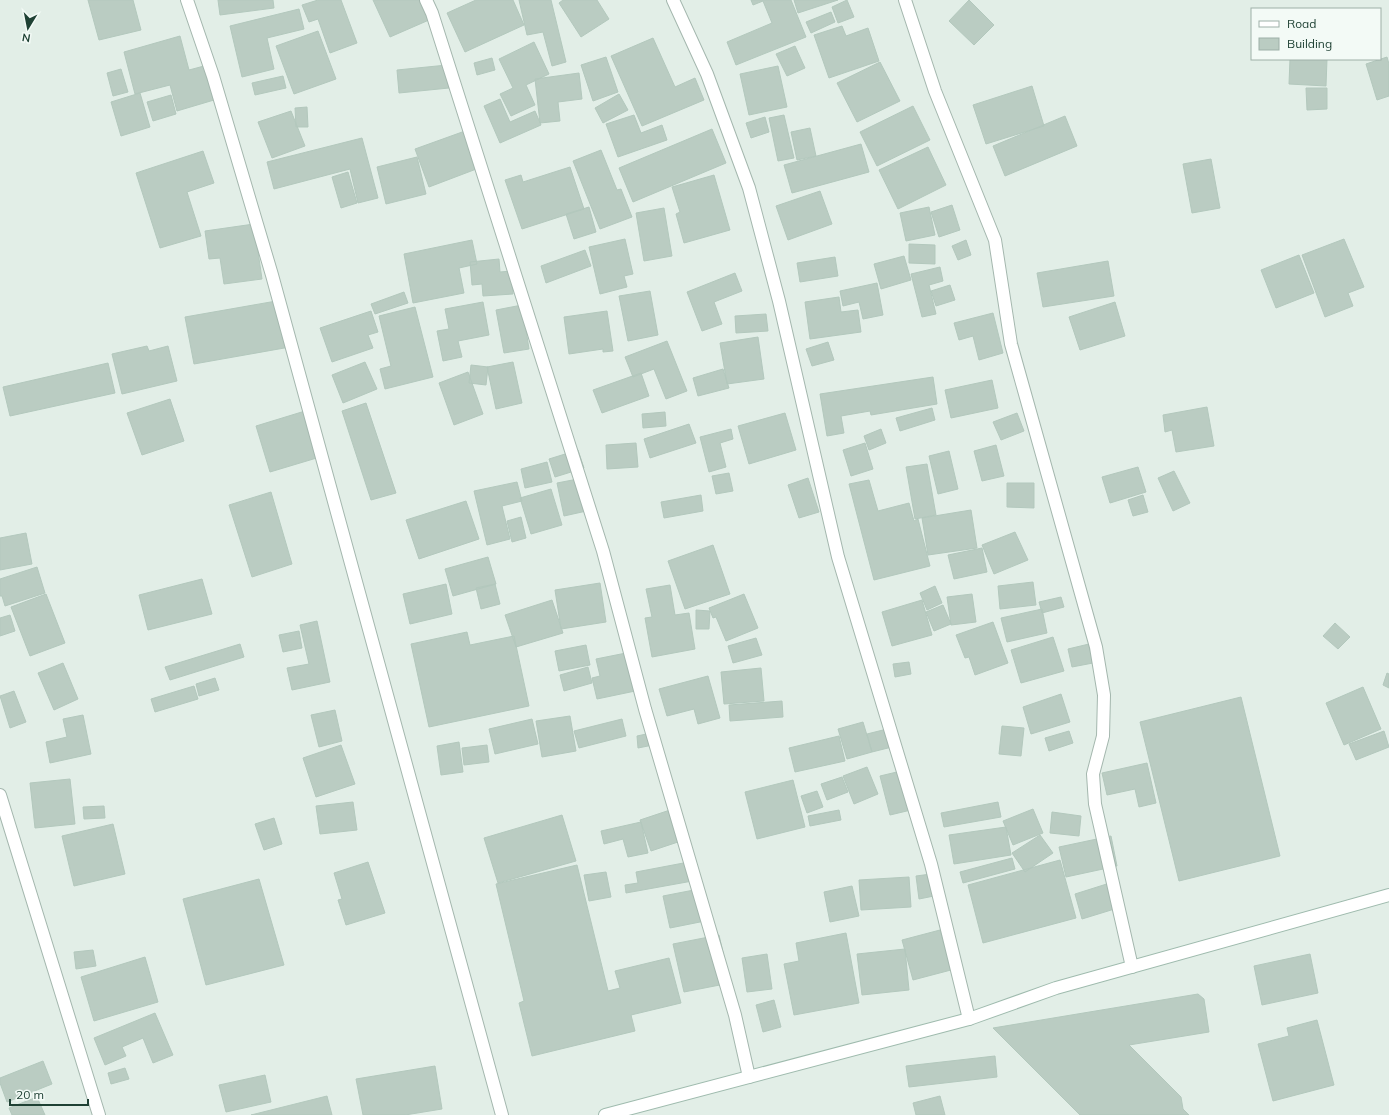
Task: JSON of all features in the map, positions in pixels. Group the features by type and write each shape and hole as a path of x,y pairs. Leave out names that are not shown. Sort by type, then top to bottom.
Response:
{"street":[{"path":"187,0 213,76 272,275 502,1115"},
{"path":"426,0 432,13 603,551 645,709 735,1015 749,1077"},
{"path":"673,0 707,74 748,188 780,301 838,556 931,864 969,1019"},
{"path":"905,0 936,91 995,240 1011,344 1096,647 1104,695 1103,736 1093,774 1095,804 1132,967"},
{"path":"0,795 99,1115"},
{"path":"605,1115 969,1019 1056,988 1389,895"}],"building":[{"path":"88,0 133,0 141,30 99,40"},
{"path":"218,0 273,0 274,8 220,15"},
{"path":"318,0 341,0 357,43 330,53 318,19 309,22 302,5"},
{"path":"373,0 420,0 429,20 390,37"},
{"path":"476,0 513,0 524,25 465,52 447,13"},
{"path":"519,0 551,0 566,62 552,66 543,32 527,35"},
{"path":"563,0 597,0 609,19 581,37 559,3"},
{"path":"751,0 791,0 806,37 736,65 727,42 772,23 763,1 753,5"},
{"path":"794,0 838,0 798,13"},
{"path":"847,0 854,17 838,23 832,7"},
{"path":"969,0 994,25 974,45 949,21"},
{"path":"299,9 304,29 267,38 274,69 242,77 230,26"},
{"path":"831,12 835,22 811,33 806,22"},
{"path":"842,26 846,36 868,28 879,61 829,78 814,35"},
{"path":"318,31 336,79 294,94 276,46"},
{"path":"180,36 189,70 204,66 214,100 177,111 170,85 135,94 124,52"},
{"path":"653,38 675,87 695,78 704,100 642,126 611,56"},
{"path":"534,42 549,74 526,85 535,105 511,116 500,94 513,88 499,59"},
{"path":"795,46 805,68 787,76 776,54"},
{"path":"606,57 618,92 593,101 581,65"},
{"path":"1387,57 1389,64 1389,96 1377,100 1366,64"},
{"path":"492,58 495,70 477,75 474,63"},
{"path":"1290,60 1327,60 1326,86 1289,84"},
{"path":"880,62 900,101 857,122 837,83"},
{"path":"447,65 449,88 399,93 397,70"},
{"path":"778,66 787,107 749,115 740,74"},
{"path":"121,69 128,92 113,96 107,73"},
{"path":"579,73 582,99 558,102 560,121 540,123 535,79"},
{"path":"283,76 286,88 255,95 252,83"},
{"path":"1032,86 1044,126 986,144 973,105"},
{"path":"1306,88 1327,88 1327,109 1307,110"},
{"path":"140,93 150,127 121,136 111,102"},
{"path":"619,94 628,110 603,123 595,108"},
{"path":"171,95 176,114 153,121 147,102"},
{"path":"500,99 510,122 535,111 541,125 500,143 484,106"},
{"path":"913,106 930,140 877,166 860,132"},
{"path":"307,107 308,127 296,127 295,108"},
{"path":"291,111 305,146 272,158 258,122"},
{"path":"634,115 641,133 662,125 667,140 618,157 606,124"},
{"path":"784,115 794,158 778,161 769,118"},
{"path":"1065,116 1077,146 1005,176 993,146"},
{"path":"765,117 769,132 751,138 746,123"},
{"path":"810,128 816,156 797,160 791,132"},
{"path":"712,129 726,163 633,202 619,168"},
{"path":"465,131 479,168 429,187 415,149"},
{"path":"362,138 378,198 358,203 350,169 274,189 267,162"},
{"path":"861,144 869,172 792,193 784,165"},
{"path":"928,147 946,185 898,209 879,170"},
{"path":"601,150 617,190 621,189 632,217 600,229 573,161"},
{"path":"203,151 214,183 187,192 201,236 160,248 136,173"},
{"path":"417,157 426,194 386,204 377,167"},
{"path":"1211,159 1220,208 1192,213 1183,164"},
{"path":"570,167 584,209 522,229 505,180 521,175 523,182"},
{"path":"348,172 357,203 341,208 332,177"},
{"path":"714,175 730,230 684,243 676,214 680,212 672,187"},
{"path":"820,191 832,224 788,240 776,206"},
{"path":"952,205 960,230 939,237 931,212"},
{"path":"589,207 596,232 574,239 566,214"},
{"path":"929,207 935,235 906,241 900,213"},
{"path":"664,208 672,256 644,261 636,213"},
{"path":"254,224 262,279 224,284 220,258 209,259 205,231"},
{"path":"625,239 633,274 624,276 627,287 600,294 589,247"},
{"path":"1344,239 1364,287 1348,293 1353,306 1325,317 1302,255"},
{"path":"472,240 477,264 459,268 464,293 413,303 404,254"},
{"path":"966,240 971,255 958,260 952,246"},
{"path":"909,244 935,245 935,264 909,263"},
{"path":"585,250 591,266 546,283 541,266"},
{"path":"1299,255 1314,293 1276,308 1261,270"},
{"path":"904,256 911,280 881,289 874,264"},
{"path":"835,257 838,276 800,282 797,263"},
{"path":"499,259 500,272 511,271 513,294 483,296 482,284 472,285 470,262"},
{"path":"1108,261 1114,296 1043,307 1037,273"},
{"path":"940,267 943,281 929,285 936,314 922,317 911,274"},
{"path":"735,273 742,291 714,302 722,324 702,331 687,292"},
{"path":"877,283 883,315 863,319 859,302 843,306 840,291"},
{"path":"950,285 955,300 936,306 931,291"},
{"path":"650,291 658,335 628,341 619,296"},
{"path":"404,292 408,303 375,314 371,304"},
{"path":"839,297 841,312 858,310 861,332 810,339 805,302"},
{"path":"282,300 290,347 194,364 185,317"},
{"path":"483,302 489,335 458,341 462,357 443,361 437,331 449,329 445,309"},
{"path":"1115,302 1125,336 1080,350 1069,317"},
{"path":"522,305 529,349 504,353 496,310"},
{"path":"415,307 433,377 385,389 380,369 391,366 379,316"},
{"path":"371,311 378,332 368,335 373,348 332,362 320,328"},
{"path":"607,311 613,351 603,352 603,349 569,354 564,317"},
{"path":"993,313 1003,353 979,360 973,336 959,340 954,323"},
{"path":"766,314 768,331 736,333 735,316"},
{"path":"758,337 764,379 727,384 720,343"},
{"path":"667,341 687,391 666,399 654,369 633,377 625,357"},
{"path":"828,342 834,360 812,366 806,349"},
{"path":"147,346 149,351 168,346 177,381 122,394 112,354"},
{"path":"365,362 377,389 343,403 332,375"},
{"path":"513,362 522,403 496,409 487,367"},
{"path":"108,363 115,393 10,416 3,387"},
{"path":"471,365 488,367 486,385 469,383"},
{"path":"723,369 729,388 698,396 693,378"},
{"path":"468,372 483,414 454,425 439,383"},
{"path":"641,373 649,396 602,413 593,390"},
{"path":"933,377 937,404 871,415 870,411 841,416 844,433 827,436 820,394"},
{"path":"992,380 998,408 951,418 945,390"},
{"path":"170,399 184,441 142,455 127,413"},
{"path":"366,403 396,493 371,500 342,411"},
{"path":"1207,407 1214,446 1176,452 1172,430 1165,432 1163,415"},
{"path":"932,408 935,420 900,431 896,418"},
{"path":"305,411 320,457 270,472 256,426"},
{"path":"665,412 666,426 643,428 642,414"},
{"path":"785,413 796,450 749,464 738,426"},
{"path":"1017,413 1024,431 1001,440 993,422"},
{"path":"689,424 696,443 650,458 644,439"},
{"path":"731,429 733,439 720,443 726,467 709,472 700,437"},
{"path":"881,429 886,443 869,450 864,436"},
{"path":"636,443 638,467 607,469 606,445"},
{"path":"865,443 873,469 851,476 843,450"},
{"path":"996,445 1004,476 982,481 974,451"},
{"path":"578,450 584,468 555,477 549,459"},
{"path":"949,451 958,489 938,494 929,456"},
{"path":"547,462 552,482 525,488 521,469"},
{"path":"927,464 936,515 915,519 906,467"},
{"path":"1138,467 1146,492 1110,503 1102,477"},
{"path":"1174,471 1190,503 1173,511 1158,478"},
{"path":"729,473 733,491 716,494 712,476"},
{"path":"583,478 591,510 564,516 557,483"},
{"path":"808,478 819,512 799,518 788,485"},
{"path":"869,480 878,511 909,503 914,521 918,519 930,566 874,580 849,484"},
{"path":"517,482 522,501 502,506 510,539 487,545 474,491"},
{"path":"1007,483 1034,483 1034,508 1007,507"},
{"path":"551,489 562,525 531,534 520,498"},
{"path":"271,492 292,564 252,577 229,505"},
{"path":"701,495 703,511 664,518 661,502"},
{"path":"1143,495 1148,512 1133,516 1128,500"},
{"path":"466,501 479,539 419,559 406,520"},
{"path":"971,510 977,548 928,555 922,518"},
{"path":"521,517 526,538 512,542 507,521"},
{"path":"1015,532 1028,560 994,574 982,545"},
{"path":"26,533 32,564 0,570 0,538"},
{"path":"713,545 730,594 685,609 668,561"},
{"path":"982,548 987,572 954,579 948,555"},
{"path":"488,557 496,584 453,596 445,569"},
{"path":"37,567 45,593 5,606 2,596 0,596 0,579"},
{"path":"202,579 212,614 148,630 139,595"},
{"path":"1033,582 1036,605 1000,609 998,586"},
{"path":"600,583 606,622 561,629 555,590"},
{"path":"446,584 452,614 410,624 403,594"},
{"path":"495,584 500,604 481,609 476,588"},
{"path":"670,585 675,615 689,613 695,649 652,657 645,618 652,617 646,589"},
{"path":"935,586 942,603 927,610 920,593"},
{"path":"46,594 65,643 30,656 11,607"},
{"path":"744,594 758,628 726,641 716,617 713,618 709,608"},
{"path":"972,594 976,622 951,625 947,597"},
{"path":"1061,597 1064,607 1042,613 1039,602"},
{"path":"552,600 563,633 516,647 505,615"},
{"path":"922,600 932,635 892,646 882,612"},
{"path":"943,605 951,624 934,631 926,612"},
{"path":"1042,609 1047,633 1007,642 1001,618"},
{"path":"696,610 710,611 709,629 696,629"},
{"path":"10,615 15,631 0,636 0,618"},
{"path":"317,621 330,682 292,690 287,668 309,664 300,625"},
{"path":"993,622 1008,663 975,675 969,657 965,658 956,635"},
{"path":"1335,623 1350,637 1338,649 1323,636"},
{"path":"299,631 302,648 283,652 279,635"},
{"path":"467,632 470,645 514,636 529,706 429,727 411,644"},
{"path":"1053,637 1064,671 1021,683 1011,650"},
{"path":"756,638 762,655 733,663 728,646"},
{"path":"240,644 244,657 170,680 165,667"},
{"path":"1089,644 1093,663 1072,667 1068,649"},
{"path":"586,645 590,665 559,671 555,651"},
{"path":"631,652 640,690 597,699 592,678 600,676 596,659"},
{"path":"909,662 911,674 895,677 893,664"},
{"path":"63,663 78,699 54,710 38,673"},
{"path":"588,667 592,683 564,691 560,675"},
{"path":"761,668 764,701 724,704 721,672"},
{"path":"1387,673 1389,674 1389,688 1383,685"},
{"path":"708,676 720,718 698,724 694,709 667,716 659,689"},
{"path":"215,678 219,690 199,696 196,684"},
{"path":"194,686 198,699 155,712 151,699"},
{"path":"1363,687 1381,729 1344,745 1326,703"},
{"path":"14,691 26,722 10,728 0,696"},
{"path":"1061,694 1070,722 1031,734 1023,707"},
{"path":"1241,697 1280,856 1179,881 1140,722"},
{"path":"782,701 783,717 730,721 729,705"},
{"path":"335,710 342,741 319,747 311,715"},
{"path":"83,715 91,754 50,763 46,742 67,737 63,719"},
{"path":"570,716 576,751 542,757 536,721"},
{"path":"532,719 538,744 495,754 489,729"},
{"path":"622,719 626,736 579,748 574,731"},
{"path":"863,722 872,752 847,759 838,729"},
{"path":"1002,726 1024,728 1021,756 999,754"},
{"path":"891,728 896,746 872,752 867,734"},
{"path":"1069,731 1073,743 1049,751 1045,738"},
{"path":"1384,731 1389,747 1356,760 1349,744"},
{"path":"651,733 653,745 638,748 637,736"},
{"path":"839,736 845,761 795,772 789,748"},
{"path":"459,742 463,772 441,775 437,746"},
{"path":"341,745 355,784 316,797 303,758"},
{"path":"487,745 489,762 464,765 462,748"},
{"path":"1147,763 1156,803 1139,807 1135,789 1107,795 1102,773"},
{"path":"867,767 878,794 854,804 843,776"},
{"path":"901,771 911,810 890,815 880,776"},
{"path":"842,777 848,792 827,800 821,784"},
{"path":"70,779 75,824 35,828 30,783"},
{"path":"793,780 805,827 757,839 745,792"},
{"path":"817,791 823,807 807,813 801,796"},
{"path":"353,802 357,830 320,834 316,806"},
{"path":"998,802 1001,817 944,827 941,813"},
{"path":"104,806 105,818 84,819 83,807"},
{"path":"673,809 684,840 651,851 640,820"},
{"path":"1033,809 1043,833 1013,845 1003,821"},
{"path":"839,810 841,820 810,826 808,816"},
{"path":"1052,812 1081,816 1079,836 1050,833"},
{"path":"562,815 576,861 498,883 484,838"},
{"path":"274,818 282,844 264,850 255,824"},
{"path":"641,822 648,853 628,857 623,839 604,844 601,831"},
{"path":"113,824 125,874 74,886 62,836"},
{"path":"1006,827 1011,855 954,864 949,835"},
{"path":"1040,835 1053,853 1025,872 1012,853"},
{"path":"1111,836 1117,866 1066,877 1059,847"},
{"path":"1012,858 1015,869 963,883 960,872"},
{"path":"1060,860 1076,918 983,943 968,885"},
{"path":"694,861 698,880 626,893 625,885 638,883 636,872"},
{"path":"368,862 385,913 346,925 338,900 342,899 334,873"},
{"path":"577,865 608,991 620,988 615,971 669,958 681,1003 631,1015 635,1031 532,1056 519,1003 524,1001 496,884"},
{"path":"606,872 611,897 589,901 584,875"},
{"path":"931,874 934,896 919,899 916,876"},
{"path":"909,877 911,907 861,910 859,880"},
{"path":"259,879 284,965 206,985 183,899"},
{"path":"1113,882 1121,907 1082,919 1075,894"},
{"path":"852,886 859,916 830,922 824,892"},
{"path":"699,889 705,921 670,928 663,896"},
{"path":"940,930 951,970 913,980 902,940"},
{"path":"846,933 859,1003 794,1015 784,964 799,961 796,943"},
{"path":"719,935 730,983 684,992 673,944"},
{"path":"905,949 909,990 862,995 857,954"},
{"path":"93,950 96,966 76,969 74,952"},
{"path":"767,954 772,989 747,992 742,958"},
{"path":"1310,954 1318,993 1262,1005 1254,966"},
{"path":"145,957 158,1002 94,1021 81,977"},
{"path":"1198,994 1204,999 1209,1032 1129,1045 1181,1097 1183,1109 1189,1115 1080,1115 993,1028"},
{"path":"774,1000 781,1027 763,1032 756,1005"},
{"path":"155,1013 173,1055 153,1063 143,1038 122,1047 126,1056 105,1065 94,1038"},
{"path":"1317,1020 1334,1085 1273,1101 1258,1044 1289,1036 1287,1028"},
{"path":"995,1056 997,1077 909,1087 906,1066"},
{"path":"43,1061 52,1084 7,1102 0,1083 0,1078"},
{"path":"435,1066 442,1109 405,1115 363,1115 356,1079"},
{"path":"125,1068 129,1079 111,1084 108,1073"},
{"path":"265,1075 271,1102 226,1112 219,1085"},
{"path":"327,1096 332,1115 251,1115"},
{"path":"940,1096 945,1115 916,1115 913,1103"},
{"path":"37,1097 45,1115 12,1115 9,1108"}]}
